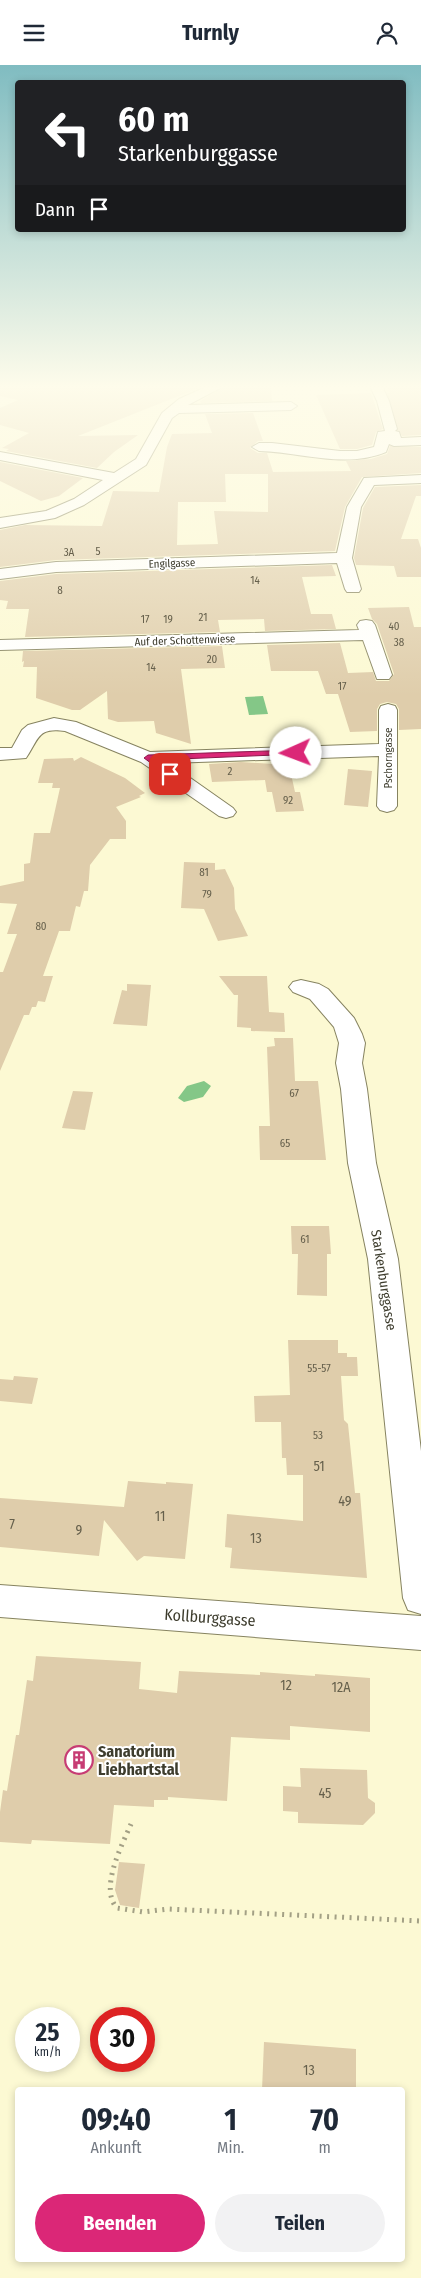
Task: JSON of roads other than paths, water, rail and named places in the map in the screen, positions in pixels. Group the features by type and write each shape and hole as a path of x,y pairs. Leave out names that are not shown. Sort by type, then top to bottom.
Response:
{"street":[{"path":"0,523 50,515 66,509 97,489"},
{"path":"353,589 344,558 354,507 365,489"},
{"name":"Engilgasse","path":"0,574 56,567 344,558"},
{"name":"Auf der Schottenwiese","path":"0,645 368,630 382,675"},
{"name":"Pschorngasse","path":"387,806 388,710"},
{"path":"12,758 29,734 35,729 54,724 74,727 148,758 226,812"},
{"path":"148,758 389,750"},
{"name":"Starkenburggasse","path":"301,987 311,989 320,994 345,1024 352,1043 349,1063 354,1089 362,1163 383,1259 421,1598"},
{"name":"Kollburggasse","path":"0,1601 421,1633"}],"place":[{"name":"Sanatorium Liebhartstal","path":"79,1760"}]}
